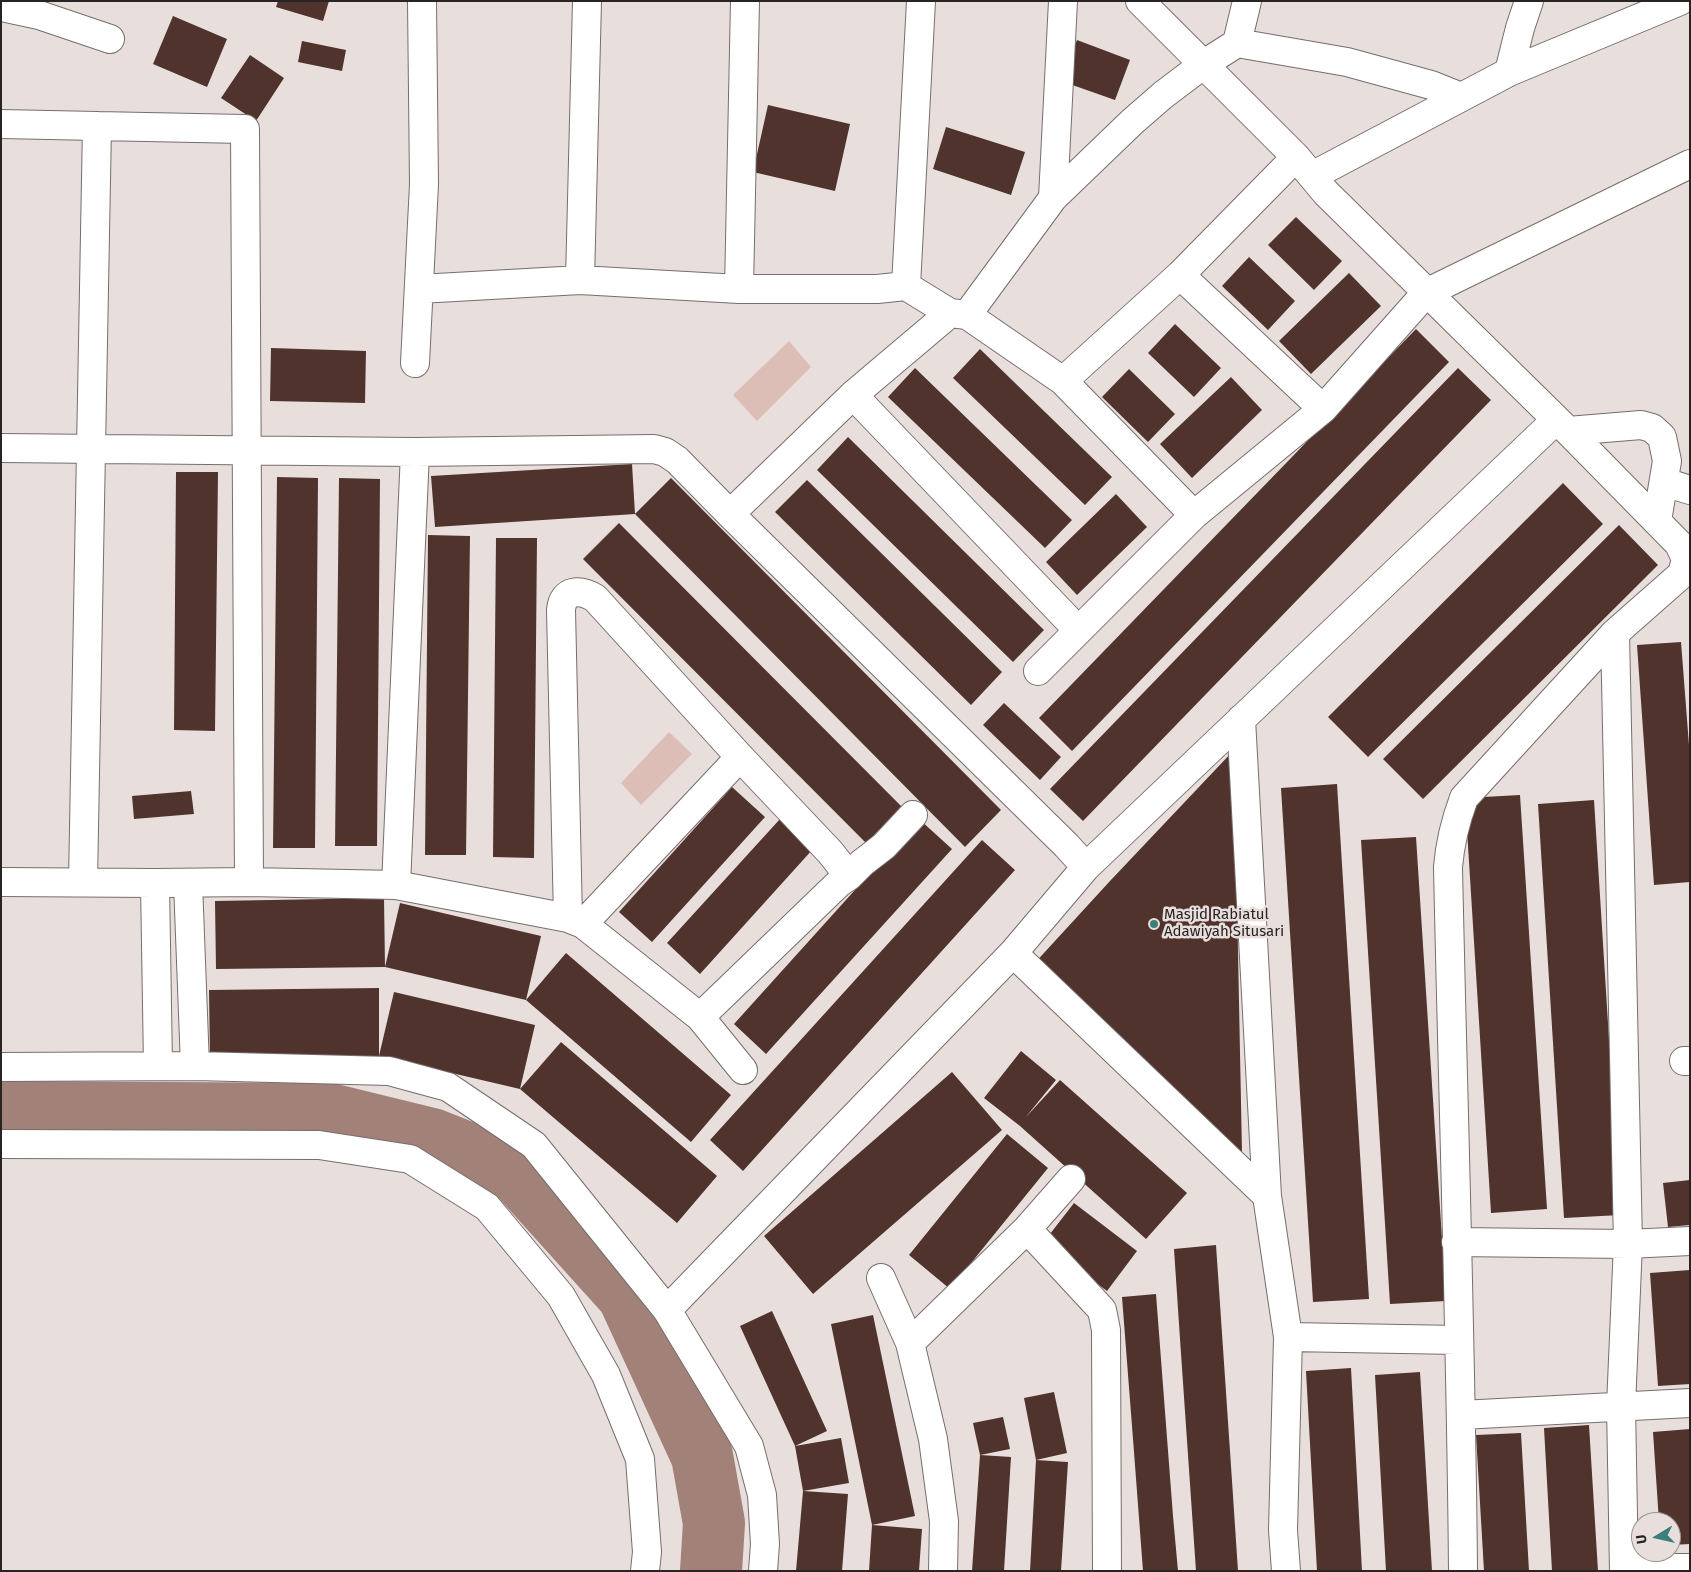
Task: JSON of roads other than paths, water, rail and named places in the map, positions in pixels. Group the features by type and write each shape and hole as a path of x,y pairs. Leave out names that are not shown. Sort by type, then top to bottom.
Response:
{"street":[{"path":"415,363 424,184 422,1"},
{"path":"580,280 587,1"},
{"path":"739,289 745,1"},
{"path":"906,286 921,1"},
{"path":"1053,198 1063,1"},
{"path":"1140,1 1304,166 1326,193 1657,521 1679,544 1686,559 1682,574 1615,633 1464,798 1455,821 1450,842 1448,867 1463,1571"},
{"path":"730,514 853,395 959,314 1053,198 1138,117 1204,64 1237,42 1247,1"},
{"path":"1509,72 1529,1"},
{"path":"1063,381 1304,166 1461,97 1509,72 1680,1"},
{"path":"1,7 39,16 110,39"},
{"path":"1237,42 1347,62 1431,85 1461,97"},
{"path":"1,124 246,129 249,882"},
{"path":"84,882 97,126"},
{"path":"1038,671 1194,515 1323,409 1426,293 1690,164"},
{"path":"1180,275 1323,409"},
{"path":"419,289 580,280 739,289 877,289 906,286 959,314 1063,381 1194,515"},
{"path":"853,395 1078,630"},
{"path":"667,1310 1013,952 1086,867 1241,720 1562,426 1641,425 1652,428 1662,437 1667,461 1657,521"},
{"path":"1,448 415,452 654,449 665,452 677,460 1086,867"},
{"path":"396,886 415,452"},
{"path":"1664,482 1690,490"},
{"path":"576,921 561,610 565,597 571,593 581,592 595,598 740,757 830,852 849,876"},
{"path":"1615,633 1628,1244 1621,1406 1624,1570 1690,1568"},
{"path":"1241,720 1267,1196 1288,1337 1283,1530 1286,1571"},
{"path":"576,921 740,757"},
{"path":"700,1017 839,883 884,846 913,815"},
{"path":"1,882 249,882 396,886 576,921 700,1017 743,1070"},
{"path":"155,883 158,1066"},
{"path":"188,883 195,1066"},
{"path":"1013,952 1267,1196"},
{"path":"1,1067 195,1066 389,1071 448,1087 534,1145 667,1310 749,1446 762,1495 765,1544 763,1571"},
{"path":"1,1144 319,1145 410,1159 487,1206 561,1296 606,1375 640,1459 647,1552 645,1571"},
{"path":"910,1344 1027,1229 1070,1179"},
{"path":"1027,1229 1102,1310 1106,1330 1107,1571"},
{"path":"1456,1242 1628,1244 1690,1241"},
{"path":"881,1278 910,1344 933,1440 944,1521 942,1571"},
{"path":"1288,1337 1459,1340"},
{"path":"1461,1415 1690,1403"}],"waterway":[{"path":"1,1112 330,1114 432,1139 518,1173 628,1295 702,1456 714,1523 711,1571"}],"place":[{"name":"Masjid Rabiatul Adawiyah Situsari","path":"1154,924"}]}
